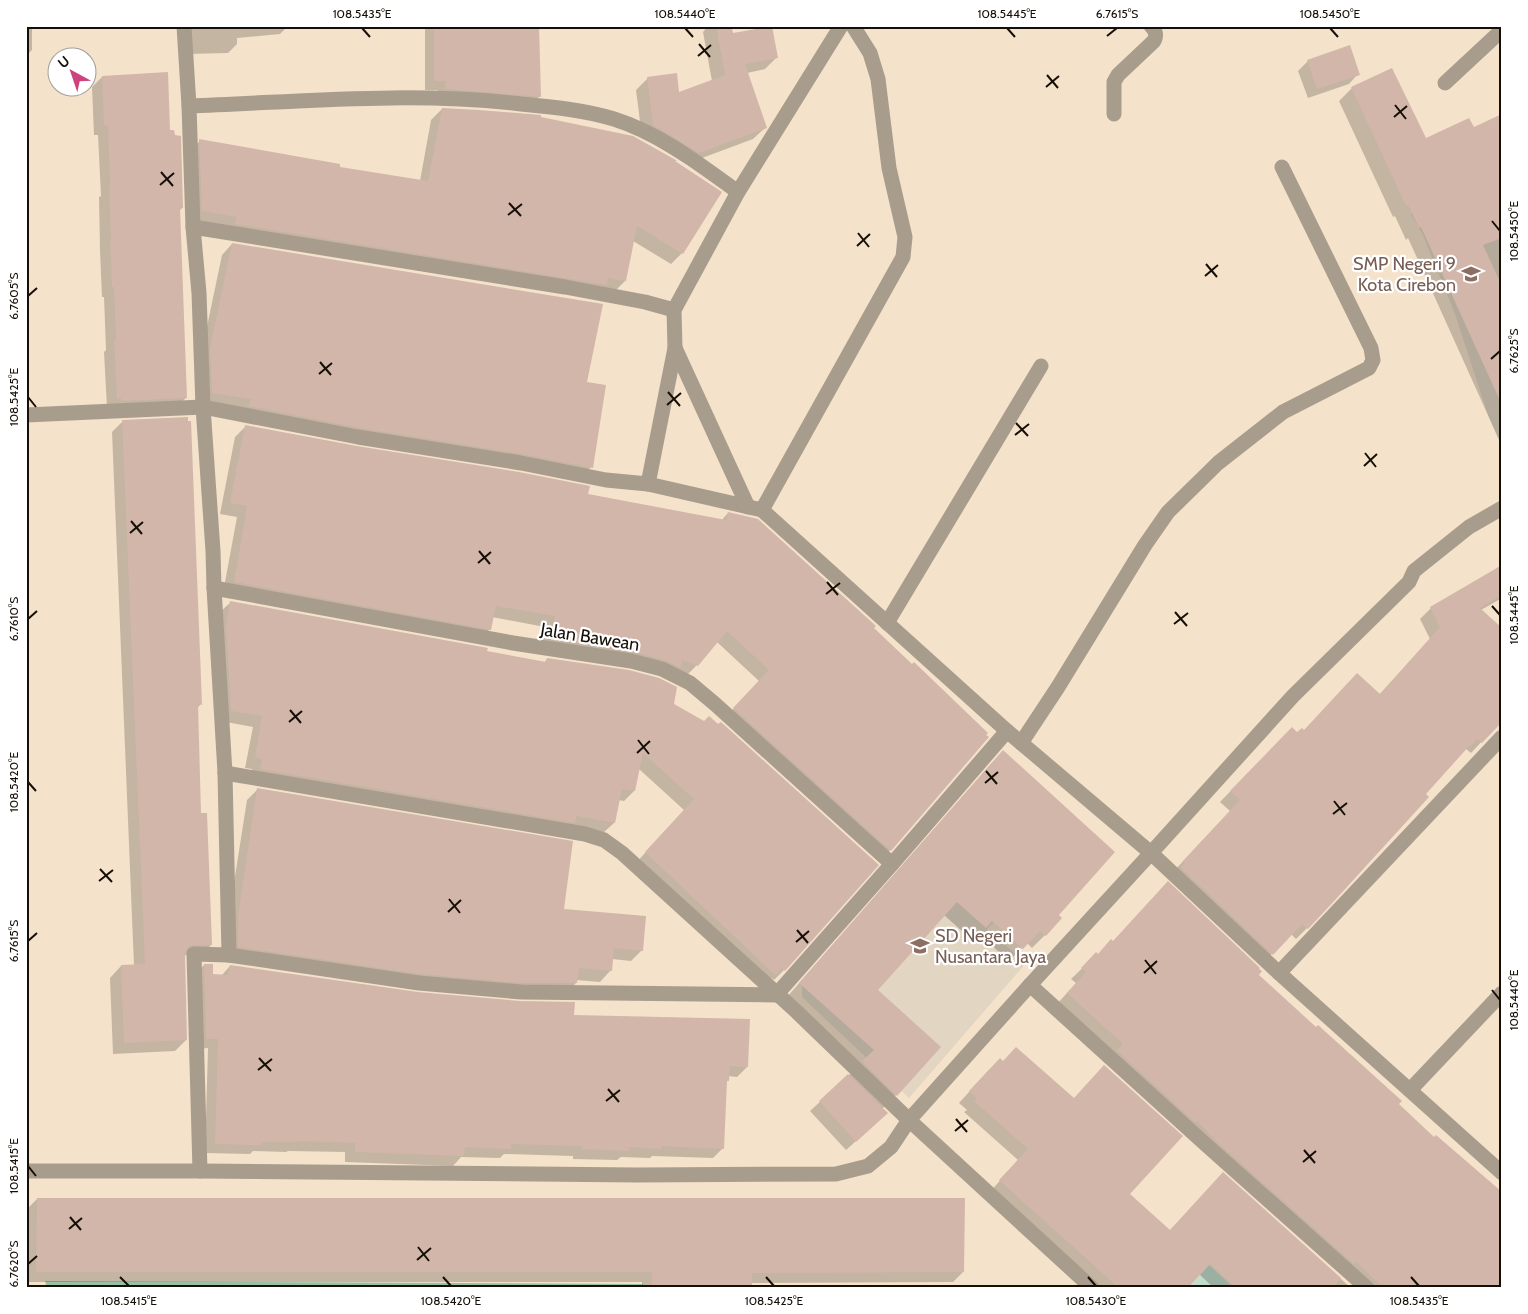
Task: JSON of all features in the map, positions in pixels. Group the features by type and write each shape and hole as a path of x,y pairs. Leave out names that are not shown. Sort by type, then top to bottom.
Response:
{"street":[{"path":"184,26 193,227 199,293 203,407 225,773 229,954"},
{"path":"648,484 674,348 674,310 738,192 841,26"},
{"path":"755,509 903,257 905,237 890,168 878,79 870,53 853,26"},
{"path":"1114,114 1114,82 1154,41 1156,37 1152,26"},
{"path":"1445,83 1502,30"},
{"path":"189,106 417,97 489,100 568,109 615,119 658,137 682,151 738,192"},
{"path":"1021,743 1168,512 1218,463 1283,412 1369,368 1373,360 1371,348 1282,167"},
{"path":"193,227 555,285 645,302 674,310"},
{"path":"674,348 755,509 887,623 1007,731 1151,853 1279,973 1502,1173"},
{"path":"887,623 1041,366"},
{"path":"26,415 203,407 358,437 521,463 606,480 648,484 755,509"},
{"path":"26,1171 628,1175 836,1174 868,1166 891,1147 909,1120 1030,984 1293,696 1409,582 1414,572 1469,527 1502,508"},
{"name":"Jalan Bawean","path":"214,588 513,643 631,661 662,669 690,683 715,704 892,864"},
{"path":"200,1171 194,954 229,954 419,983 521,992 776,994 1007,731"},
{"path":"1279,973 1502,737"},
{"path":"225,773 585,834 604,840 622,853 797,1012 909,1120 1092,1288"},
{"path":"1030,984 1367,1288"},
{"path":"1410,1090 1502,993"}],"shaded area":[{"name":"SMP Negeri 9 Kota Cirebon","path":"1502,177 1502,448 1489,418 1455,314 1423,235 1411,214"},
{"name":"SD Negeri Nusantara Jaya","path":"946,822 1023,889 987,929 1026,963 909,1098 802,997 802,980"}],"green space":[{"path":"1209,1265 1234,1288 1189,1288"},
{"path":"45,1281 643,1284 643,1288 47,1288"}],"building":[{"path":"434,26 539,26 541,97 445,89 446,81 434,81"},
{"path":"716,26 731,26 733,33 772,26 778,58 745,64 767,128 699,153 653,125 647,77 677,73 679,92 725,75"},
{"path":"1350,45 1360,75 1317,89 1307,60"},
{"path":"1392,68 1426,138 1469,118 1474,127 1502,114 1502,238 1483,245 1502,286 1502,405 1421,227 1419,228 1408,205 1406,206 1351,87"},
{"path":"168,72 170,130 174,130 175,135 181,136 183,208 180,208 187,398 121,401 121,398 117,399 114,287 112,287 110,240 108,125 104,125 102,76"},
{"path":"442,108 541,115 541,117 633,136 674,159 722,192 683,254 637,226 626,281 608,278 607,285 235,224 237,217 202,211 199,139 340,164 340,167 428,181"},
{"path":"232,243 603,304 587,382 606,385 593,468 522,454 360,428 249,406 251,399 212,393 210,348"},
{"path":"188,417 188,421 191,421 202,705 198,704 201,813 207,813 212,945 194,945 189,946 186,950 187,1040 124,1043 121,965 145,964 122,420"},
{"path":"245,425 590,486 588,494 726,520 728,512 758,519 876,626 874,628 912,664 914,662 988,733 986,735 989,737 891,851 733,708 769,670 727,631 698,666 682,660 681,668 665,660 633,652 550,639 555,616 496,606 491,630 234,582 247,506 230,503"},
{"path":"1502,565 1502,595 1480,608 1502,628 1502,722 1482,743 1477,739 1470,745 1426,794 1429,797 1308,929 1302,924 1273,955 1180,867 1185,863 1183,861 1240,800 1230,791 1292,727 1297,732 1302,728 1304,730 1357,673 1380,694 1440,627 1430,607"},
{"path":"230,601 488,648 487,651 546,662 547,658 629,670 659,678 677,687 674,704 704,721 709,716 718,724 721,722 879,865 785,971 782,968 775,975 645,852 694,799 643,753 635,791 622,789 615,823 576,816 575,823 260,769 262,759 255,757 262,716 231,711 226,625"},
{"path":"1003,750 1115,852 1059,915 1062,918 1046,936 1040,931 1023,949 992,921 986,928 957,902 878,990 941,1047 897,1096 862,1061 874,1050 799,983"},
{"path":"257,788 573,841 564,909 646,916 643,951 614,948 612,971 579,968 577,983 521,983 420,974 238,947 238,916"},
{"path":"1168,881 1260,968 1262,971 1259,975 1402,1101 1399,1104 1434,1137 1436,1135 1502,1192 1502,1288 1384,1288 1356,1262 1354,1264 1117,1051 1123,1044 1067,993 1086,972 1081,968 1096,952 1098,954 1111,939 1113,941"},
{"path":"204,964 213,964 213,974 228,975 230,965 418,992 520,1001 575,1002 574,1015 750,1019 748,1067 730,1066 729,1081 727,1081 724,1149 661,1146 661,1149 629,1147 629,1151 582,1149 582,1146 511,1144 511,1149 465,1147 464,1156 355,1152 355,1143 298,1141 261,1142 261,1145 215,1144 218,1039 206,1039"},
{"path":"1016,1047 1074,1098 1104,1065 1183,1136 1130,1194 1170,1230 1223,1172 1341,1278 1332,1288 1236,1288 1210,1264 1188,1288 1119,1288 999,1180 1028,1149 974,1101 977,1098 969,1091 1000,1058 1003,1061"},
{"path":"848,1074 888,1113 856,1142 819,1101"},
{"path":"37,1198 965,1198 964,1272 752,1273 752,1288 652,1288 652,1272 36,1272"}],"place":[{"name":"SMP Negeri 9 Kota Cirebon","path":"1471,274"},
{"name":"SD Negeri Nusantara Jaya","path":"920,946"}]}
